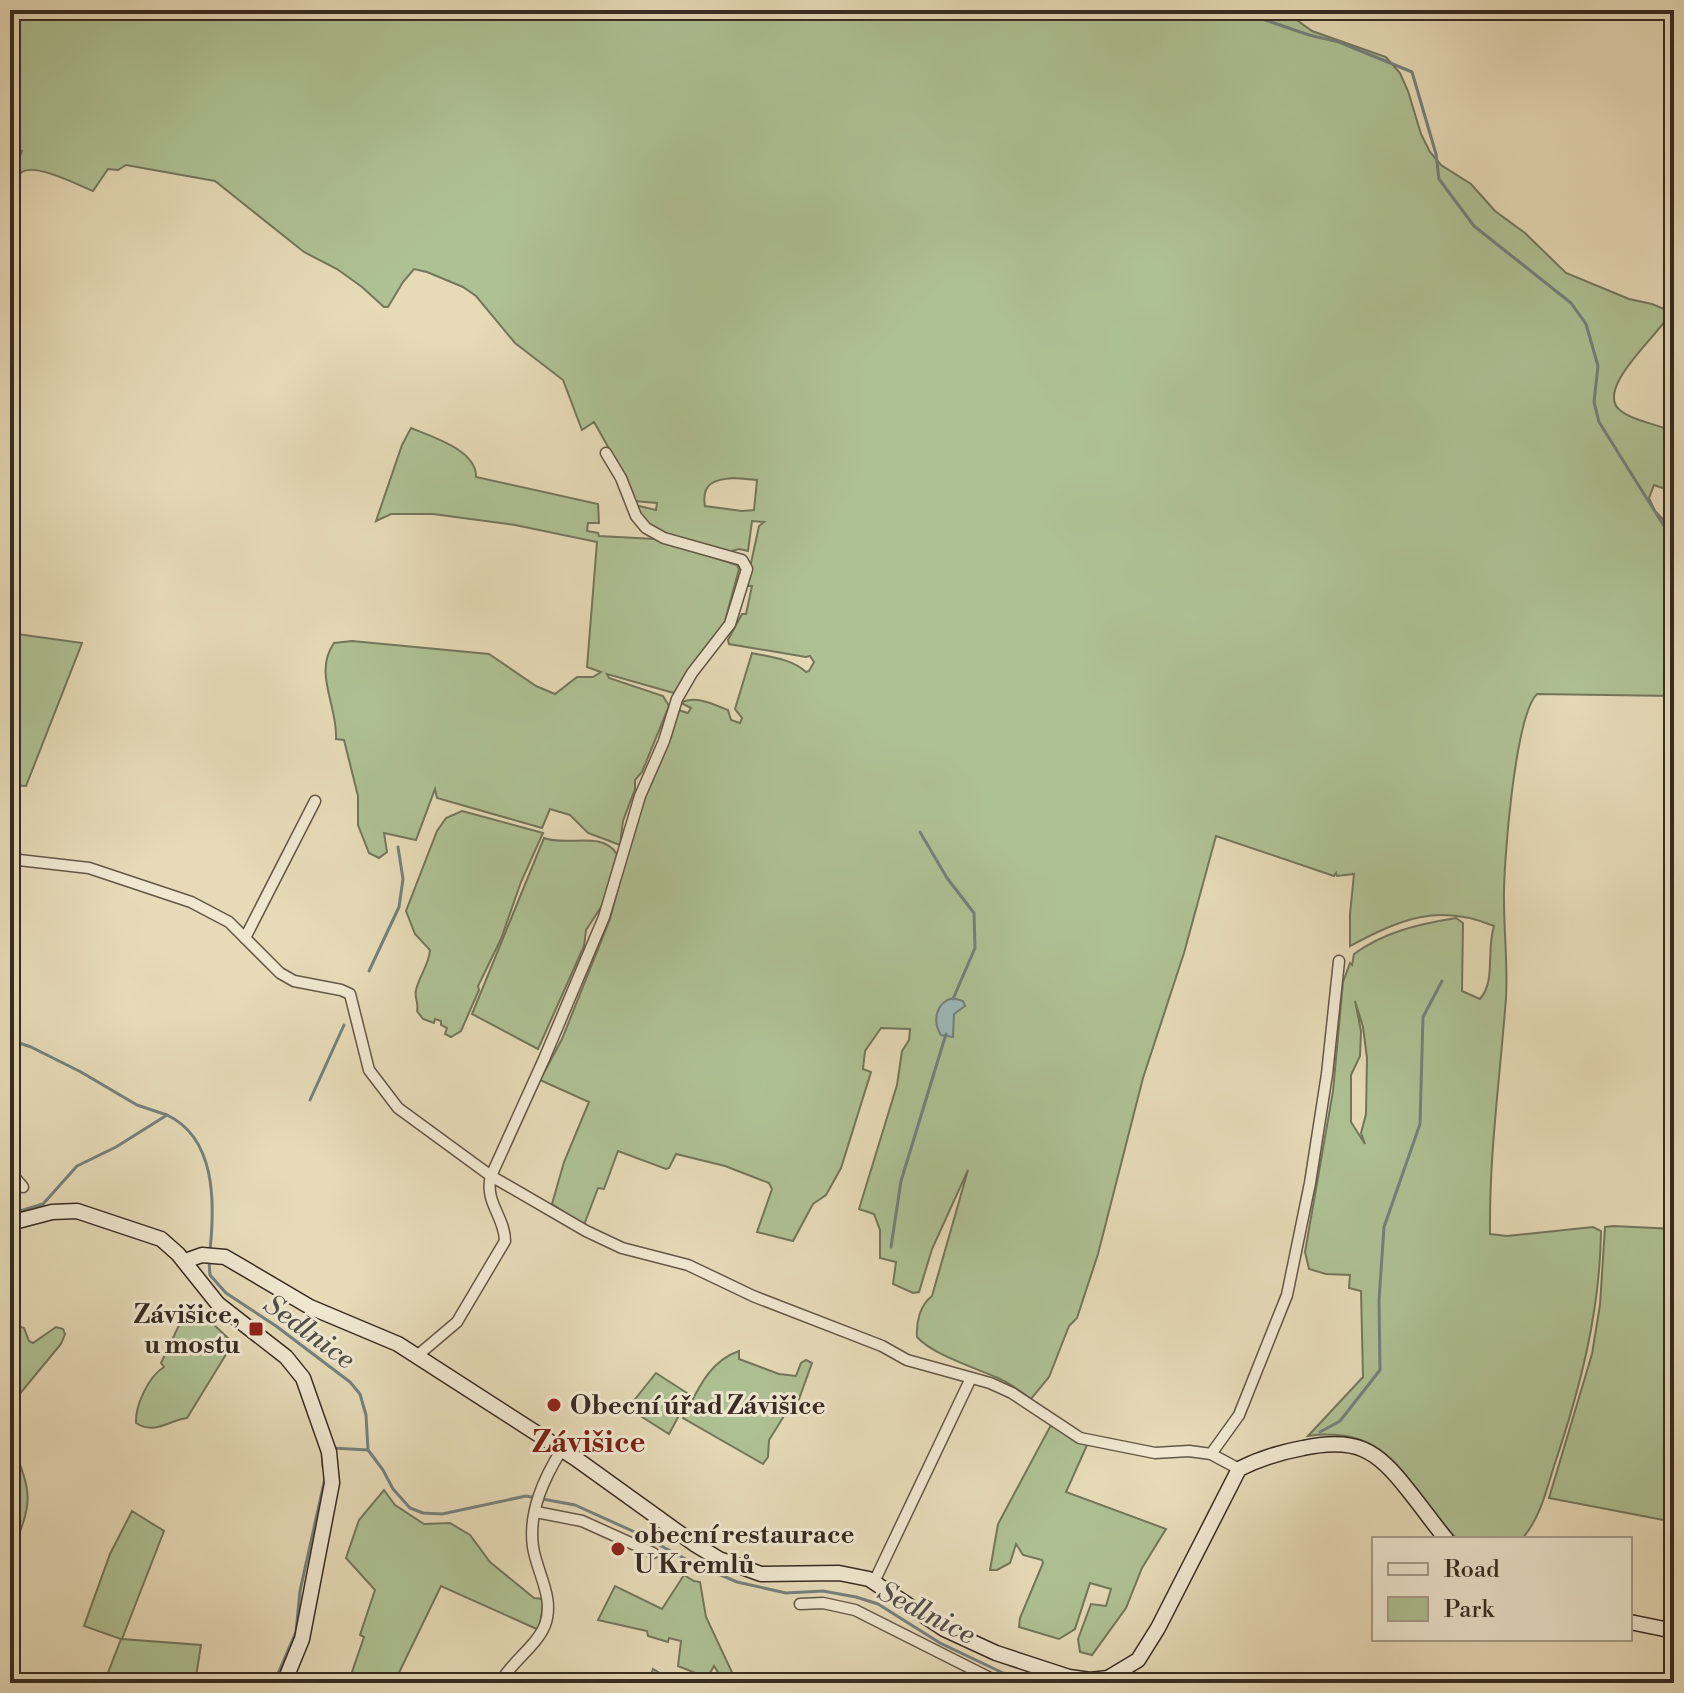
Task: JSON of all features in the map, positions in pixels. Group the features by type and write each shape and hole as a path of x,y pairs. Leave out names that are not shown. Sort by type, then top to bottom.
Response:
{"street":[{"path":"418,1355 457,1322 505,1241 505,1232 489,1196 491,1176 604,917 640,796 664,741 677,699 692,673 730,624 747,569 742,560 664,538 646,528 636,516 621,478 606,453"},
{"path":"245,938 315,801"},
{"path":"10,859 89,868 191,902 229,922 265,961 294,981 350,994 369,1070 398,1108 491,1176 622,1248 688,1265 753,1296 882,1346 907,1360 1001,1388 1088,1441 1155,1453 1189,1451 1211,1454 1239,1469"},
{"path":"1211,1454 1239,1415 1287,1295 1322,1105 1339,961"},
{"path":"10,1172 23,1187"},
{"path":"10,1223 61,1211 83,1212 155,1237 191,1258 218,1304 286,1357 300,1373 328,1449 332,1483 328,1517 317,1556 302,1639 284,1683"},
{"path":"191,1258 217,1255 242,1266 310,1307 373,1332 418,1355 562,1449 719,1559 761,1574 839,1573 874,1582 935,1624 1044,1677 1099,1680 1116,1675 1138,1660 1158,1628 1239,1469 1252,1462 1327,1443 1357,1446 1388,1465 1444,1537"},
{"path":"874,1582 971,1378"},
{"path":"500,1683 535,1640 548,1614 543,1579 533,1549 536,1509 541,1487 562,1449"},
{"path":"536,1509 582,1521 653,1553"},
{"path":"800,1604 823,1603 855,1610 1000,1683"},
{"path":"1632,1622 1674,1631"}],"green space":[{"path":"10,10 1283,10 1312,31 1386,57 1400,73 1430,152 1441,165 1471,184 1495,211 1525,233 1566,273 1629,299 1664,309 1667,318 1620,378 1614,402 1633,418 1674,431 1674,492 1654,485 1649,498 1655,511 1674,531 1674,696 1537,694 1522,730 1508,826 1504,883 1506,998 1493,1145 1490,1234 1507,1236 1593,1227 1601,1231 1593,1321 1580,1379 1542,1504 1523,1537 1455,1537 1411,1481 1380,1450 1361,1440 1337,1435 1308,1436 1363,1377 1361,1291 1349,1288 1350,1275 1326,1274 1309,1269 1305,1252 1333,1091 1343,982 1354,954 1365,946 1402,930 1456,918 1463,923 1462,991 1480,999 1488,984 1494,926 1455,916 1420,917 1386,928 1350,946 1354,874 1337,876 1336,873 1334,876 1216,836 1184,953 1143,1078 1098,1254 1077,1318 1069,1326 1049,1377 1031,1399 1002,1380 933,1350 917,1337 920,1314 932,1296 968,1170 932,1249 919,1292 913,1293 893,1284 896,1262 880,1258 880,1230 874,1214 859,1209 897,1085 902,1051 909,1040 910,1029 881,1028 865,1051 863,1069 871,1072 841,1168 826,1195 813,1204 793,1241 757,1232 772,1189 769,1183 725,1166 676,1154 666,1169 618,1151 604,1189 598,1188 584,1225 552,1204 564,1162 589,1102 540,1080 562,1039 610,919 639,810 678,710 688,713 691,708 681,703 704,701 728,710 731,720 740,723 742,718 735,709 752,653 788,661 806,672 814,662 810,656 729,644 728,640 742,614 746,614 752,586 746,586 759,526 764,522 752,521 748,551 739,549 725,553 652,531 635,505 656,510 657,503 633,501 624,475 594,422 582,430 563,380 515,343 476,296 463,287 414,269 388,307 384,307 337,269 304,252 215,181 126,165 118,170 108,169 93,191 37,170 20,173 10,188 22,151 10,145","holes":["734,478 757,480 754,510 705,506 705,492 711,484","1355,1001 1363,1027 1367,1058 1366,1114 1361,1133 1365,1144 1351,1122 1351,1075 1360,1056 1361,1031"]},
{"path":"411,428 461,452 469,459 476,477 598,504 599,523 588,523 587,531 599,536 655,539 737,565 739,569 724,625 674,693 607,674 609,678 663,696 669,706 642,772 635,780 635,789 623,821 620,845 588,833 570,815 550,809 542,828 437,798 435,789 416,840 384,833 387,852 379,858 369,853 358,825 358,796 344,740 336,739 326,678 328,654 334,643 352,641 489,654 536,686 555,694 577,677 593,677 601,672 587,667 597,542 515,525 433,514 391,514 376,521 402,445"},
{"path":"10,633 82,643 26,786 10,785"},
{"path":"462,811 543,833 461,1031 451,1037 445,1034 447,1028 441,1025 441,1021 435,1019 434,1023 423,1019 417,1011 416,990 430,950 415,934 406,911 437,831 446,818"},
{"path":"544,838 593,841 610,847 617,854 603,904 586,930 584,946 538,1049 472,1014"},
{"path":"1605,1227 1674,1229 1674,1522 1549,1498 1592,1354 1600,1305"},
{"path":"195,1313 207,1318 233,1343 187,1418 149,1428 136,1423 144,1392 164,1367 161,1363 182,1319"},
{"path":"10,1323 24,1328 29,1341 33,1343 56,1327 63,1329 65,1334 61,1344 18,1396 10,1398"},
{"path":"739,1351 739,1359 779,1374 796,1376 801,1363 806,1360 812,1363 799,1399 769,1440 768,1457 763,1464 683,1418 712,1370 719,1362"},
{"path":"656,1373 690,1395 669,1434 628,1408"},
{"path":"1051,1425 1088,1443 1066,1492 1166,1529 1142,1568 1126,1608 1092,1655 1080,1652 1078,1639 1091,1604 1106,1606 1111,1589 1090,1583 1075,1629 1059,1639 1019,1627 1042,1560 1023,1555 1016,1544 1010,1563 990,1570 998,1524"},
{"path":"10,1440 23,1473 28,1498 10,1556"},
{"path":"384,1490 395,1505 424,1524 450,1523 470,1535 490,1562 534,1598 544,1599 539,1630 441,1586 394,1683 380,1683 352,1672 375,1590 346,1558 359,1520"},
{"path":"132,1511 164,1531 122,1639 201,1645 195,1683 104,1683 121,1639 84,1626 110,1554"},
{"path":"684,1575 700,1582 706,1617 737,1683 648,1683 653,1669 673,1681 721,1677 714,1666 710,1673 703,1676 678,1666 681,1641 669,1638 668,1642 648,1636 647,1631 598,1620 615,1586 662,1609"}],"water":[{"path":"953,998 963,1001 965,1006 954,1014 953,1037 941,1035 936,1018 939,1008"}],"waterway":[{"path":"28,10 37,10"},
{"path":"1236,10 1339,42 1412,72 1436,154 1439,179 1474,226 1571,303 1586,324 1598,366 1594,402 1599,422 1674,542"},
{"path":"920,832 947,878 974,913 975,948 953,999"},
{"path":"369,971 399,907 403,879 398,847"},
{"path":"1320,1432 1340,1421 1380,1370 1379,1300 1384,1227 1420,1124 1423,1017 1442,981"},
{"path":"310,1100 344,1025"},
{"path":"891,1247 901,1181 946,1034"},
{"path":"10,1040 81,1072 137,1105 167,1115"},
{"name":"Sedlnice","path":"10,1214 43,1204 77,1166 116,1147 167,1115 183,1125 203,1155 212,1193 210,1250"},
{"name":"Sedlnice","path":"209,1261 210,1275 226,1293 276,1326 350,1382 360,1394 366,1415 368,1450 393,1489 410,1508 423,1513 442,1514 526,1496 575,1505 737,1582 786,1593 823,1591 878,1604 940,1643 1024,1683"},
{"path":"332,1448 368,1450"},
{"path":"322,1451 323,1467"},
{"path":"274,1683 296,1632 300,1591 325,1478"}],"place":[{"name":"Závišice, u mostu","path":"256,1329"},
{"name":"Obecní úřad Závišice","path":"554,1405"},
{"name":"obecní restaurace U Kremlů","path":"618,1549"}],"district":[{"name":"Závišice","path":"589,1442"}]}
